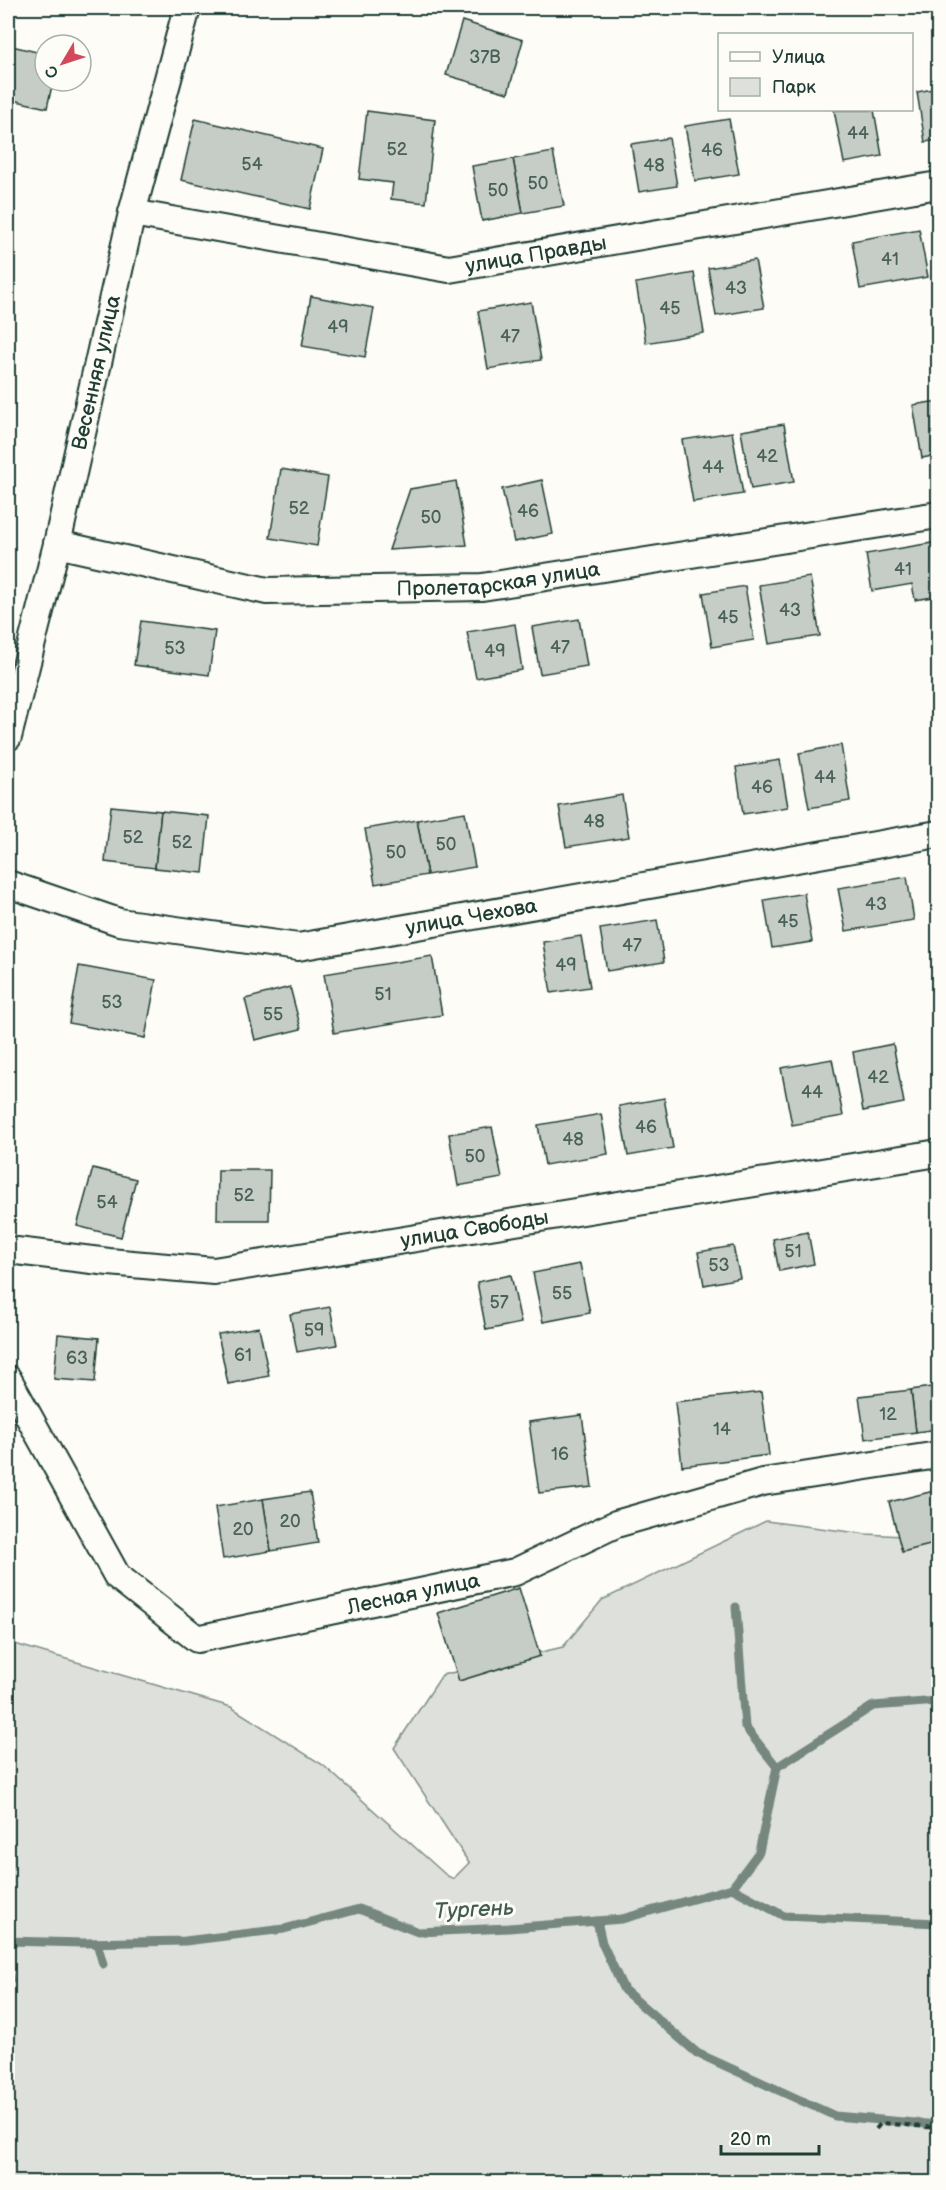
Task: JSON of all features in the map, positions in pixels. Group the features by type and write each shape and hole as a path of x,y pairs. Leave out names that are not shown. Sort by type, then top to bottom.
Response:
{"street":[{"name":"Весенняя улица","path":"8,737 57,544 132,213 187,8"},
{"name":"улица Правды","path":"132,213 449,270 939,185"},
{"name":"Пролетарская улица","path":"57,544 267,591 482,587 939,515"},
{"name":"улица Чехова","path":"8,884 119,922 298,947 939,834"},
{"name":"улица Свободы","path":"8,1250 109,1263 214,1271 939,1153"},
{"name":"Лесная улица","path":"8,1379 117,1576 196,1639 515,1572 616,1524 762,1482 939,1455"}],"path":[{"path":"876,2130 881,2123 939,2128"}],"green space":[{"path":"766,1521 866,1534 938,1538 938,2182 8,2182 8,1642 231,1707 323,1765 453,1879 469,1863 394,1748 442,1675 563,1647 602,1600"}],"building":[{"path":"462,21 523,40 508,93 446,75"},
{"path":"8,45 33,51 33,93 50,93 47,108 8,99"},
{"path":"938,88 938,140 925,142 917,92"},
{"path":"367,111 435,120 426,203 391,199 393,183 359,179"},
{"path":"834,111 874,111 882,156 844,163"},
{"path":"195,119 323,149 310,209 181,180"},
{"path":"729,119 739,174 695,181 685,126"},
{"path":"669,138 677,186 639,192 631,144"},
{"path":"553,152 564,206 523,213 513,159"},
{"path":"513,159 523,213 482,221 472,166"},
{"path":"919,229 928,277 860,289 852,241"},
{"path":"755,260 764,308 716,316 708,268"},
{"path":"694,273 704,333 646,343 636,283"},
{"path":"311,296 374,308 365,357 302,346"},
{"path":"531,302 541,360 488,369 478,311"},
{"path":"938,401 938,455 922,458 913,405"},
{"path":"784,424 794,482 751,489 741,431"},
{"path":"732,432 743,494 693,502 682,440"},
{"path":"281,469 328,477 317,546 270,538"},
{"path":"542,480 553,534 514,542 502,489"},
{"path":"456,481 467,545 389,550 410,489"},
{"path":"938,542 938,596 915,600 912,584 872,591 866,554"},
{"path":"810,577 820,636 769,644 759,585"},
{"path":"745,586 754,640 712,647 703,593"},
{"path":"579,619 587,666 540,674 532,627"},
{"path":"141,621 215,631 209,675 134,665"},
{"path":"515,624 522,670 476,678 467,632"},
{"path":"841,745 850,801 809,808 799,753"},
{"path":"780,760 788,807 743,814 736,767"},
{"path":"622,795 629,837 566,847 559,806"},
{"path":"111,806 161,811 155,868 105,862"},
{"path":"161,811 209,816 203,873 155,868"},
{"path":"465,812 475,867 427,875 417,820"},
{"path":"417,820 427,875 375,884 365,829"},
{"path":"907,877 914,920 846,931 838,888"},
{"path":"804,893 812,942 772,948 764,900"},
{"path":"657,920 664,962 607,971 600,929"},
{"path":"581,936 590,987 551,993 543,942"},
{"path":"432,956 442,1015 334,1033 324,974"},
{"path":"79,966 156,980 145,1038 69,1023"},
{"path":"290,987 301,1029 255,1040 245,999"},
{"path":"893,1044 904,1103 863,1111 853,1052"},
{"path":"832,1059 843,1116 792,1125 781,1068"},
{"path":"664,1098 673,1148 628,1156 619,1106"},
{"path":"601,1114 608,1154 545,1165 538,1125"},
{"path":"492,1127 502,1178 458,1186 449,1134"},
{"path":"93,1168 136,1179 121,1237 77,1226"},
{"path":"218,1170 270,1170 269,1220 217,1220"},
{"path":"808,1232 814,1264 779,1271 773,1239"},
{"path":"733,1246 740,1278 704,1285 698,1252"},
{"path":"580,1264 590,1313 543,1322 533,1273"},
{"path":"511,1275 521,1323 486,1330 477,1282"},
{"path":"330,1307 337,1345 297,1352 290,1314"},
{"path":"259,1327 269,1376 228,1384 218,1334"},
{"path":"58,1334 99,1338 95,1382 54,1379"},
{"path":"938,1386 938,1429 916,1432 911,1390"},
{"path":"911,1390 916,1432 865,1439 859,1396"},
{"path":"761,1392 769,1455 682,1466 675,1402"},
{"path":"582,1415 592,1487 539,1493 529,1422"},
{"path":"938,1490 938,1543 902,1552 889,1502"},
{"path":"310,1492 318,1543 271,1551 263,1499"},
{"path":"263,1499 271,1551 223,1559 215,1507"},
{"path":"519,1588 540,1656 459,1681 438,1613"}],"waterway":[{"path":"736,1607 745,1727 777,1767"},
{"path":"732,1888 759,1852 777,1767 873,1706 938,1701"},
{"name":"Тургень","path":"8,1941 82,1943 185,1941 284,1929 359,1909 418,1932 509,1928 622,1919 732,1888 784,1916 938,1923"},
{"path":"597,1921 602,1943 624,1990 697,2053 835,2116 938,2125"},
{"path":"97,1943 103,1964"},
{"path":"8,1968 10,1980"}]}
